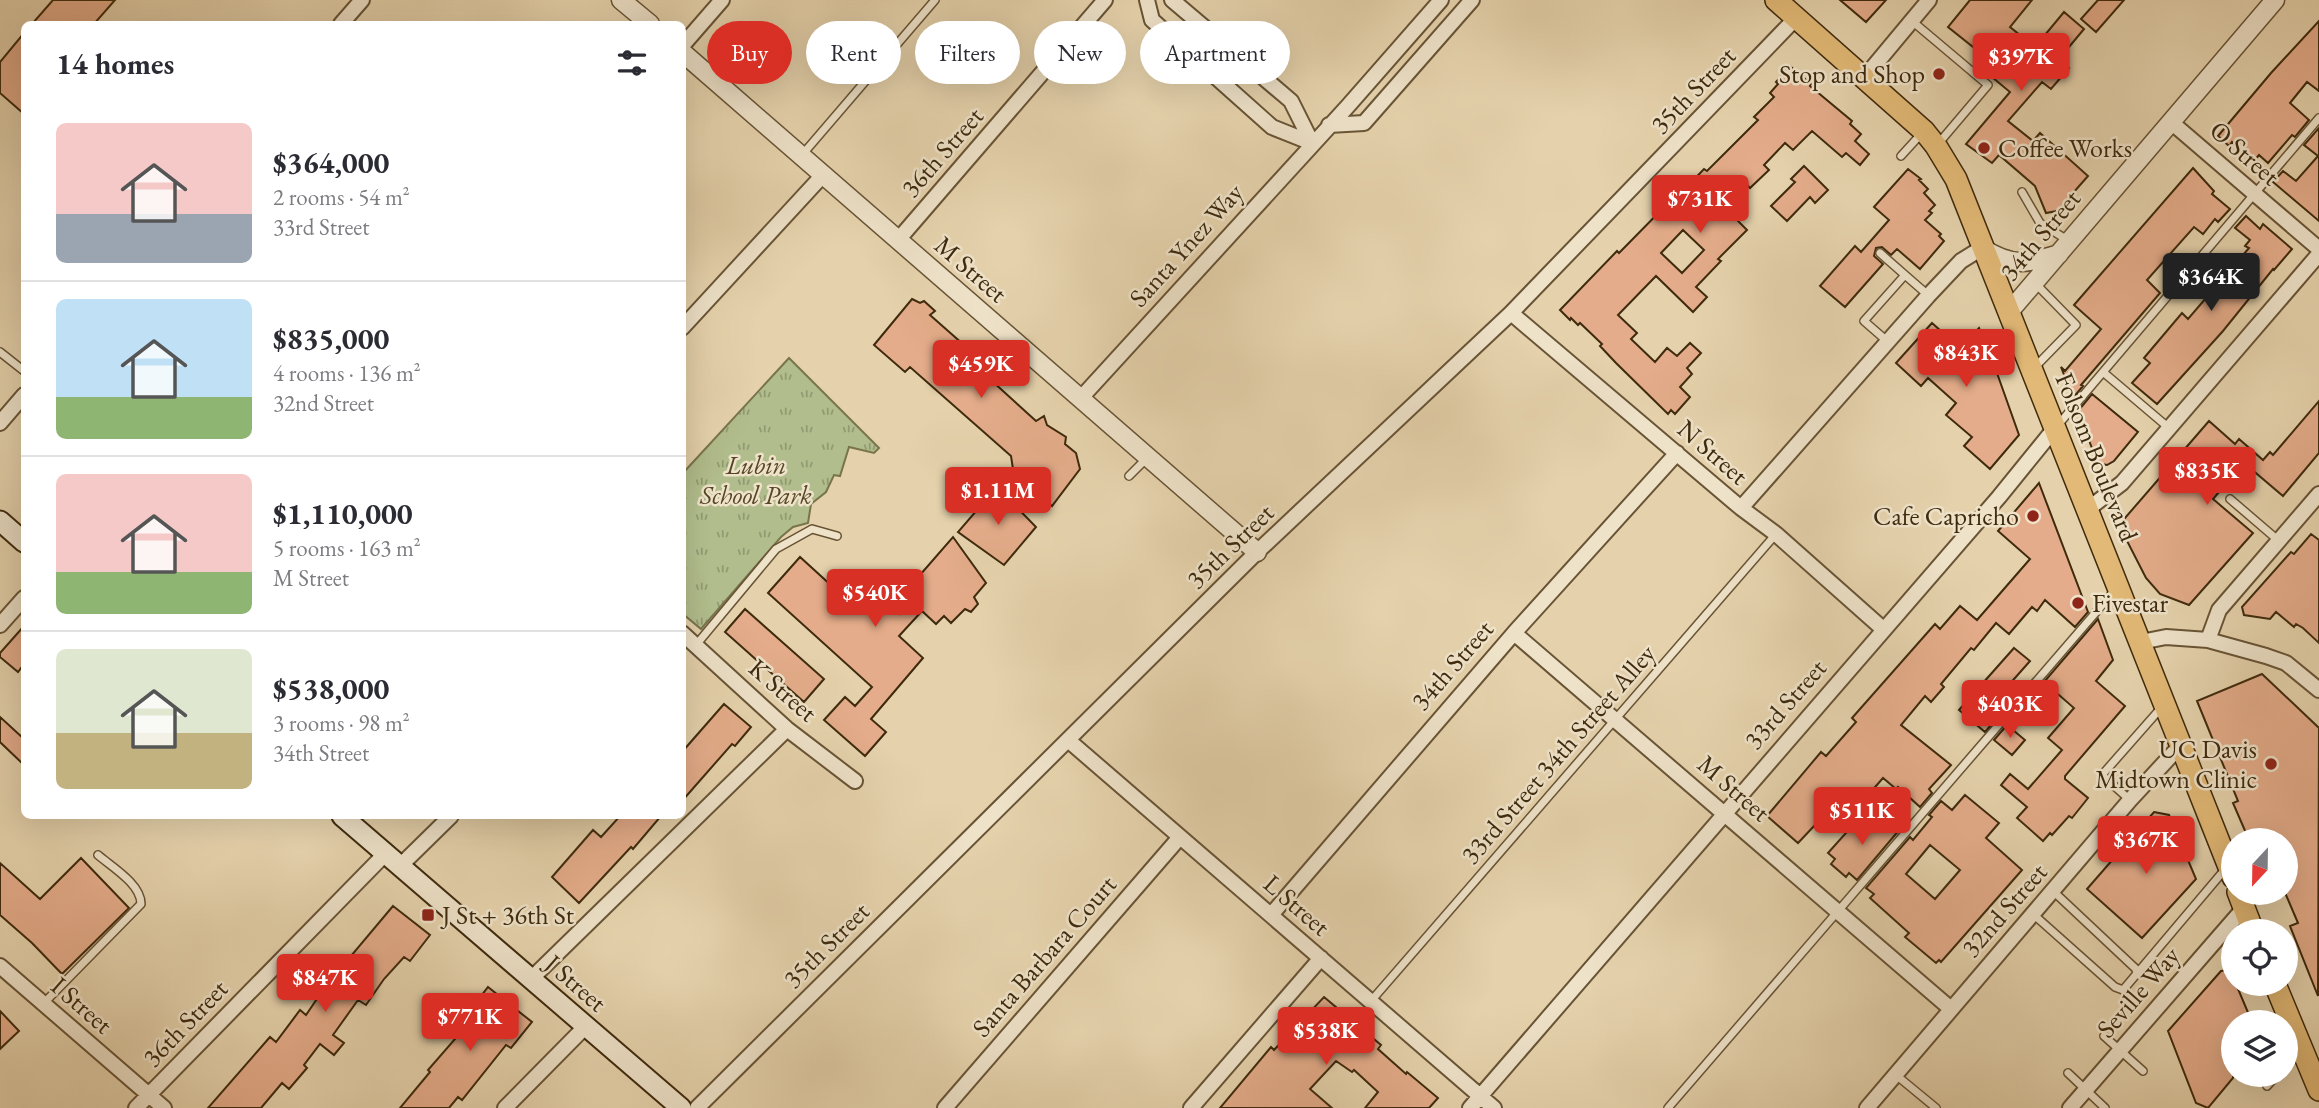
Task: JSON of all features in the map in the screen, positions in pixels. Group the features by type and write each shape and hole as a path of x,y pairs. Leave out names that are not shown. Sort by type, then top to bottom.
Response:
{"main road":[{"name":"Folsom Boulevard","path":"1776,0 1930,138 1956,178 2221,847"},
{"path":"0,520 21,539"},
{"name":"J Street","path":"346,819 681,1108"},
{"path":"2280,996 2319,1090"}],"street":[{"path":"344,21 362,0"},
{"path":"621,0 646,21"},
{"path":"686,41 722,0"},
{"name":"36th Street","path":"898,240 1105,0"},
{"path":"1147,0 1152,20 1272,127 1312,143"},
{"path":"1172,0 1291,101 1312,143"},
{"name":"Santa Ynez Way","path":"1080,399 1441,0"},
{"path":"1329,125 1364,123 1472,0"},
{"path":"1864,78 1929,0"},
{"name":"34th Street","path":"2009,312 2275,0"},
{"name":"35th Street","path":"697,1108 1257,552 1511,313 1796,18"},
{"name":"M Street","path":"686,55 1257,552"},
{"name":"O Street","path":"2171,122 2319,251"},
{"path":"686,324 823,175"},
{"path":"1982,248 1998,258 2015,263 2032,262 2064,248"},
{"name":"34th Street","path":"1741,508 1928,296 1961,261 1982,248"},
{"path":"2088,509 2122,483 2319,251"},
{"name":"N Street","path":"1511,313 1741,508 1776,534 1883,629"},
{"path":"0,423 21,398"},
{"name":"33rd Street","path":"1470,1108 2056,428"},
{"name":"34th Street","path":"1271,915 1514,634 1677,453"},
{"path":"2208,640 2219,610 2319,494"},
{"path":"0,625 21,601"},
{"name":"M Street","path":"1514,634 1951,1009"},
{"name":"K Street","path":"686,636 787,729 855,780"},
{"path":"2141,642 2166,637 2208,640 2286,663 2319,690"},
{"path":"531,979 787,729"},
{"name":"L Street","path":"1068,740 1494,1108"},
{"name":"32nd Street","path":"1867,1108 2130,800 2180,747"},
{"name":"36th Street","path":"136,1108 393,859 447,819"},
{"name":"Santa Barbara Court","path":"945,1108 1180,837"},
{"name":"Seville Way","path":"2070,1108 2237,905"},
{"path":"1191,1108 1321,958"},
{"name":"I Street","path":"0,966 164,1108"},
{"path":"505,1108 586,1026"}],"lane":[{"path":"801,156 935,0"},
{"path":"1901,156 1930,138 1988,85 1912,20"},
{"path":"2056,428 2319,118"},
{"path":"2022,192 2040,223 2064,248"},
{"path":"1880,253 1928,296"},
{"path":"1888,342 1864,321 1905,275"},
{"path":"2032,370 2076,325 2034,282"},
{"path":"0,352 21,369"},
{"path":"2103,372 2170,428"},
{"path":"1129,476 1148,458"},
{"path":"2230,499 2279,541"},
{"path":"696,645 776,549 812,529 837,536"},
{"name":"33rd Street 34th Street Alley","path":"1371,1001 1776,534"},
{"path":"1668,1108 2119,586"},
{"path":"2130,800 2102,775 2164,705"},
{"path":"43,1003 141,904 137,889 99,855"},
{"path":"2033,914 2118,990 2123,990 2221,882"},
{"path":"2053,891 2136,969 2137,975"},
{"path":"2104,1036 2143,1071"},
{"path":"2298,1052 2302,1047"},
{"path":"2068,1073 2105,1108"},
{"path":"1896,1075 1936,1108"}],"green space":[{"name":"Lubin School Park","path":"789,358 879,448 874,453 849,447 840,476 834,475 826,492 811,504 808,523 793,527 781,537 701,629 686,616 686,470"}],"building":[{"path":"53,0 115,0 97,21 35,21"},
{"path":"1840,0 1886,0 1866,22"},
{"path":"1970,0 2032,0 2010,27 2035,47 2064,12 2084,29 2059,59 2069,68 2051,89 2042,82 2008,121 2033,141 2040,133 2088,176 2066,201 2068,203 2062,210 2046,213 2035,186 1999,155 1992,163 1966,144 2010,92 1986,72 1993,63 1948,27"},
{"path":"2098,0 2124,0 2096,32 2081,19"},
{"path":"2319,21 2319,91 2307,82 2290,103 2309,120 2268,163 2259,155 2254,161 2232,142 2229,146 2218,136"},
{"path":"21,37 21,111 0,93 0,62"},
{"path":"1790,66 1852,121 1850,124 1861,134 1855,141 1869,154 1860,165 1846,153 1842,157 1812,131 1793,150 1785,143 1764,165 1769,170 1728,206 1730,208 1727,210 1747,230 1718,259 1721,261 1696,287 1707,297 1693,312 1656,276 1618,315 1637,333 1631,339 1655,362 1667,348 1677,356 1690,343 1701,353 1687,368 1692,374 1680,387 1690,397 1675,414 1671,410 1668,414 1616,363 1600,346 1602,344 1580,323 1578,325 1571,318 1570,320 1560,310 1617,251 1619,253 1678,193 1704,169 1707,171 1758,120 1754,117 1774,97 1770,93 1778,84 1776,82","holes":["1683,230 1704,250 1682,273 1661,253"]},
{"path":"2319,128 2319,221 2273,182 2283,171 2296,181 2318,156 2304,145"},
{"path":"1804,166 1828,190 1815,203 1810,197 1787,221 1771,206 1795,182 1791,179"},
{"path":"2193,168 2214,191 2212,194 2230,209 2218,222 2215,219 2203,234 2194,227 2147,280 2160,293 2081,385 2083,386 2073,398 2061,367 2065,371 2101,329 2074,305"},
{"path":"1908,169 1921,179 1919,180 1928,189 1924,193 1935,205 1925,220 1941,234 1939,236 1944,241 1920,269 1897,249 1891,255 1882,247 1876,248 1874,256 1883,264 1845,307 1820,286 1855,246 1861,252 1889,220 1874,207"},
{"path":"2246,216 2260,229 2263,224 2292,249 2157,404 2132,383 2150,363 2144,358 2182,313 2188,319 2249,248 2245,246 2250,240 2235,228"},
{"path":"912,299 920,303 924,301 935,311 930,315 998,375 992,381 1036,421 1044,416 1047,425 1066,437 1065,444 1076,453 1080,469 1052,506 1008,474 1013,469 1011,456 910,367 905,372 874,345"},
{"path":"1932,323 1960,348 1979,328 1992,359 2019,435 1990,469 1964,446 1972,437 1946,415 1956,403 1928,378 1921,386 1896,363"},
{"path":"2092,394 2138,432 2114,461 2107,465 2096,459 2078,411"},
{"path":"2319,401 2319,453 2283,496 2244,463 2213,499 2253,533 2189,605 2160,594 2146,578 2125,537 2125,518 2209,421 2235,444 2239,439 2263,460 2270,452 2273,455"},
{"path":"2039,483 2088,612 2075,627 2045,600 2037,611 2032,607 2009,634 1996,623 1941,684 1944,687 1931,702 1925,696 1901,725 1951,765 1929,789 1932,793 1920,807 1898,787 1896,789 1883,778 1844,818 1832,807 1798,843 1767,816 1821,752 1826,756 1856,722 1852,718 1935,624 1940,629 1960,606 1977,620 2030,559 1998,531"},
{"path":"997,487 1036,527 1004,565 958,532"},
{"path":"2311,534 2319,540 2319,643 2303,628 2296,624 2294,627 2276,612 2270,619 2244,615 2242,607 2291,552 2294,554"},
{"path":"953,537 986,583 974,597 978,604 971,612 965,609 951,623 944,616 936,624 922,611 899,636 923,658 871,719 886,732 865,756 824,720 845,697 855,706 872,687 768,593 800,557 833,587 846,573 890,612 894,608 900,614 922,592 913,583"},
{"path":"745,609 824,679 804,702 725,632"},
{"path":"2098,619 2113,660 2096,681 2125,706 2065,776 2065,779 2088,798 2072,818 2069,816 2043,841 2017,818 2027,807 2001,785 2010,774 2028,789 2062,750 2048,738 2074,708 2044,682"},
{"path":"21,629 21,668 18,672 0,657 0,653"},
{"path":"2014,648 2030,661 2007,687 2013,693 1995,714 1998,717 1985,732 1959,710"},
{"name":"UC Davis Midtown Clinic","path":"2262,674 2319,728 2318,996 2298,946 2298,919 2290,905 2298,905 2298,828 2244,828 2233,803 2238,801 2197,701"},
{"path":"724,704 751,727 735,746 732,744 686,796 686,747"},
{"path":"0,717 21,736 21,762 0,742"},
{"path":"2007,725 2025,740 2012,755 1994,740"},
{"path":"1965,795 1999,823 1986,838 2022,870 1941,962 1939,960 1936,963 1905,937 1909,933 1870,898 1874,894 1866,888 1910,837 1913,840 1941,801 1952,810","holes":["1930,845 1960,870 1935,899 1906,874"]},
{"path":"2154,812 2169,815 2196,879 2142,938 2087,889"},
{"path":"1883,814 1900,829 1857,880 1849,873 1846,877 1831,864 1835,859 1828,853 1853,825 1866,835"},
{"path":"617,819 658,819 633,849 631,847 579,903 552,877 593,830 601,837"},
{"path":"81,858 129,908 62,974 0,915 0,863 40,899"},
{"path":"393,906 430,935 410,961 404,957 366,1005 358,1000 333,1035 344,1043 334,1055 320,1044 304,1065 307,1068 289,1089 282,1083 261,1108 208,1108 270,1037 276,1042 300,1010 306,1015 325,987 327,989"},
{"path":"2221,971 2221,996 2241,996 2247,1010 2221,1010 2221,1087 2226,1087 2208,1108 2196,1103 2168,1031"},
{"path":"488,987 532,1022 511,1048 506,1045 462,1100 458,1097 449,1108 400,1108 430,1072 428,1070 475,1016 469,1012"},
{"path":"1324,997 1381,1045 1378,1049 1406,1074 1407,1072 1438,1098 1429,1108 1365,1108 1378,1092 1354,1070 1352,1072 1336,1061 1310,1089 1332,1108 1220,1108 1271,1047 1274,1050"},
{"path":"0,1011 19,1031 0,1049"}],"place":[{"name":"Stop and Shop","path":"1939,74"},
{"name":"Coffee Works","path":"1984,148"},
{"name":"Cafe Capricho","path":"2033,516"},
{"name":"Fivestar","path":"2078,603"},
{"name":"UC Davis Midtown Clinic","path":"2271,764"},
{"name":"J St + 36th St","path":"428,915"}]}
